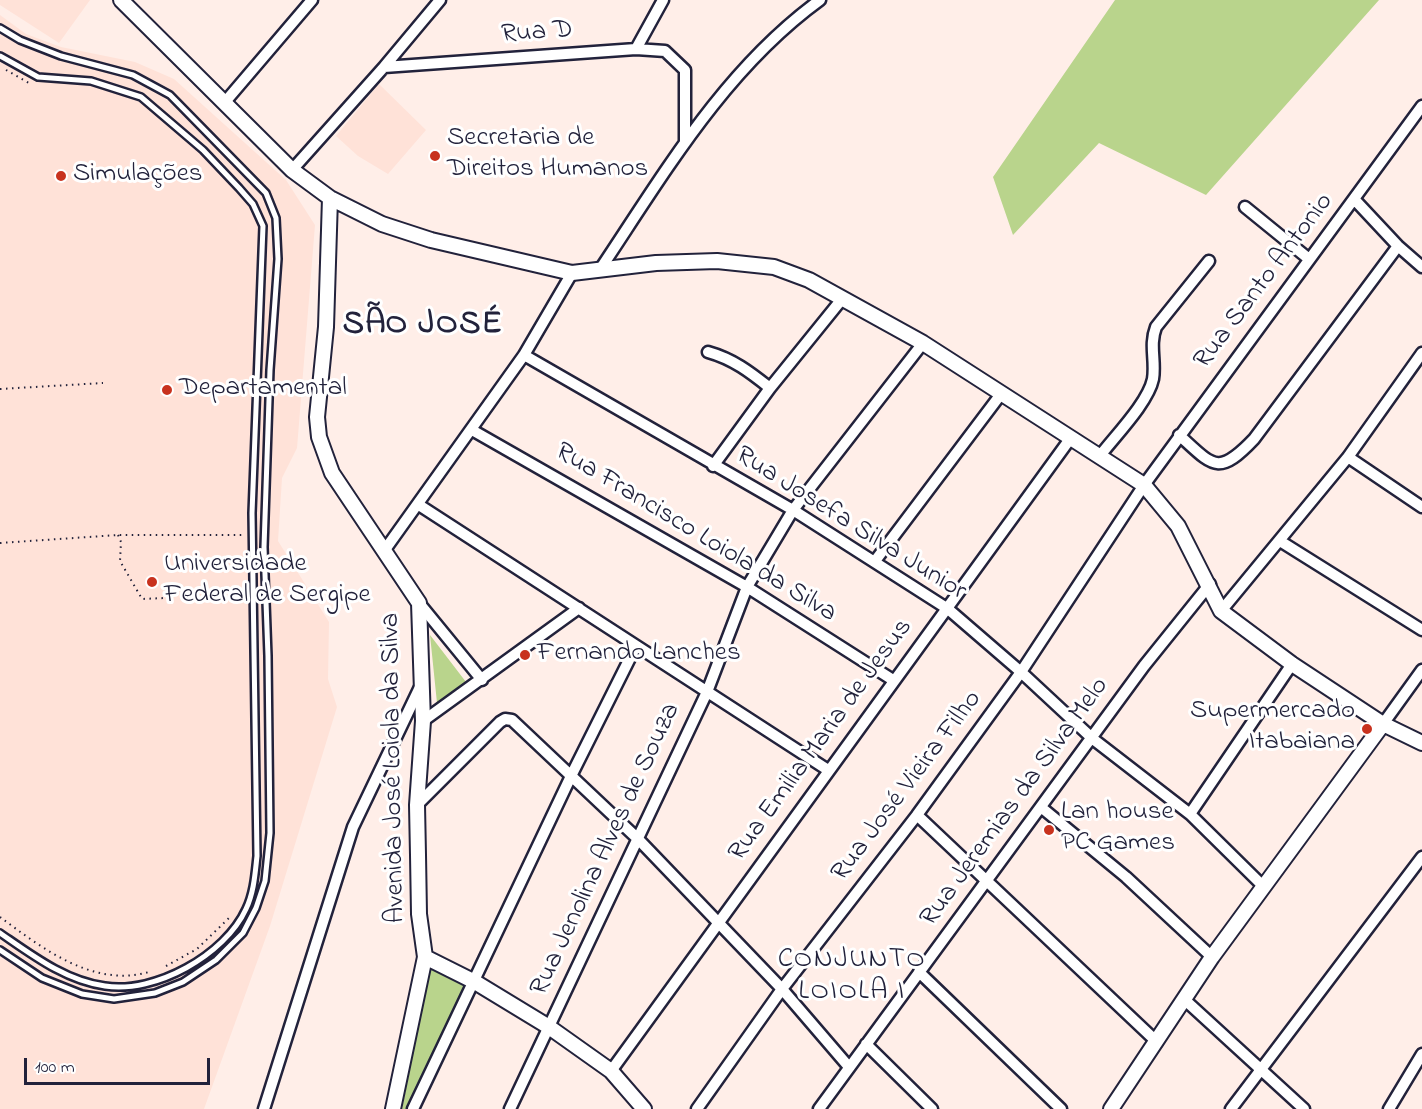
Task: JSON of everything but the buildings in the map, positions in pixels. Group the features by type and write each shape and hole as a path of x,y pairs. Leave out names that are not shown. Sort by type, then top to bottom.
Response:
{"street":[{"path":"121,0 292,170 330,198 382,224 431,240 572,273 601,268 717,261 774,267 809,280 923,343 1144,485 1160,501 1178,526 1210,584 1221,611 1292,664 1383,724 1422,743"},
{"path":"225,102 312,0"},
{"path":"292,170 440,0"},
{"path":"636,49 663,0"},
{"path":"601,268 685,143 741,69 766,44 820,0"},
{"name":"Rua D","path":"384,67 636,49 664,51 685,70 685,143"},
{"name":"Rua Santo Antonio","path":"1144,485 1422,106"},
{"name":"Avenida José Loiola da Silva","path":"330,198 326,327 317,417 319,437 332,473 419,603 423,722 417,805 419,914 425,957 393,1109"},
{"path":"1354,199 1398,246 1422,267"},
{"path":"1245,207 1309,259"},
{"path":"1179,435 1208,461 1215,464 1234,458 1254,439 1398,246"},
{"path":"1099,457 1149,392 1153,375 1152,338 1156,327 1209,261"},
{"path":"384,551 524,355 572,273"},
{"path":"713,466 770,388 842,299"},
{"name":"Rua Jenolina Alves de Souza","path":"510,1109 707,692 747,587 793,510 923,343"},
{"path":"708,352 725,357 770,388"},
{"name":"Rua Josefa Silva Junior","path":"524,355 713,466 793,510 948,609 1021,672 1093,739 1190,814 1263,886"},
{"path":"1221,611 1348,457 1420,357"},
{"path":"875,561 1001,394"},
{"name":"Rua Francisco Loiola da Silva","path":"472,430 747,587 893,680"},
{"name":"Rua Emilia Maria de Jesus","path":"611,1071 1070,439"},
{"path":"1348,457 1422,507"},
{"name":"Rua José Vieira Filho","path":"697,1109 782,989 917,815 1021,672 1144,485"},
{"path":"419,505 828,770"},
{"path":"1280,541 1422,630"},
{"name":"Rua Jeremias da Silva Melo","path":"819,1109 989,881 1144,666 1210,584"},
{"path":"419,603 482,680"},
{"path":"423,722 579,608"},
{"path":"413,1109 572,774 636,646"},
{"path":"1190,814 1292,664"},
{"path":"1111,1109 1212,957 1422,670"},
{"path":"264,1109 352,827 422,682"},
{"path":"417,805 505,719 518,724 638,839 782,989 849,1066"},
{"path":"1042,808 1126,877 1212,957"},
{"path":"917,815 1157,1042"},
{"path":"1231,1109 1303,1017 1422,857"},
{"path":"425,957 475,982 549,1027 611,1071 644,1109"},
{"path":"919,972 1061,1109"},
{"path":"1185,1000 1304,1109"},
{"path":"866,1044 932,1109"},
{"path":"1389,1109 1422,1054"}],"lane":[{"path":"0,28 20,40 61,56 133,75 170,95 266,194 276,218 278,260 270,370 264,547 270,833 265,881 256,908 243,933 216,960 183,982 155,993 114,999 82,994 42,978 0,950"},
{"path":"0,56 38,77 91,81 141,97 203,150 239,188 253,204 263,226 252,513 257,856 254,886 246,910 220,943 195,963 172,976 127,987 105,987 74,978 34,957 0,933"}],"path":[{"path":"0,66 21,81 35,85"},
{"path":"0,389 103,383"},
{"path":"117,535 121,542 120,561 142,599 165,598"},
{"path":"0,543 117,535 245,535"},
{"path":"161,969 197,949 233,913"},
{"path":"0,917 45,950 69,963 102,973 124,974 152,971"}],"shaded area":[{"path":"0,0 90,0 59,43 0,5"},
{"name":"Universidade Federal de Sergipe","path":"0,15 26,34 61,47 135,62 174,79 286,180 315,225 297,448 282,478 278,541 329,622 328,679 337,707 270,926 204,1109 0,1109"},
{"path":"379,84 426,130 388,174 358,156 336,136"}],"green space":[{"path":"1115,0 1379,0 1206,195 1099,143 1013,235 993,177"},
{"path":"430,635 466,682 437,703"},
{"path":"430,968 466,983 408,1109 402,1109"}],"place":[{"name":"Secretaria de Direitos Humanos","path":"435,156"},
{"name":"Simulações","path":"61,176"},
{"name":"Departamental","path":"167,390"},
{"name":"Universidade Federal de Sergipe","path":"152,582"},
{"name":"Fernando Lanches","path":"525,655"},
{"name":"Supermercado Itabaiana","path":"1367,729"},
{"name":"Lan house PC Games","path":"1049,830"}],"district":[{"name":"SÃO JOSÉ","path":"423,327"},
{"name":"CONJUNTO LOIOLA I","path":"852,977"}]}
